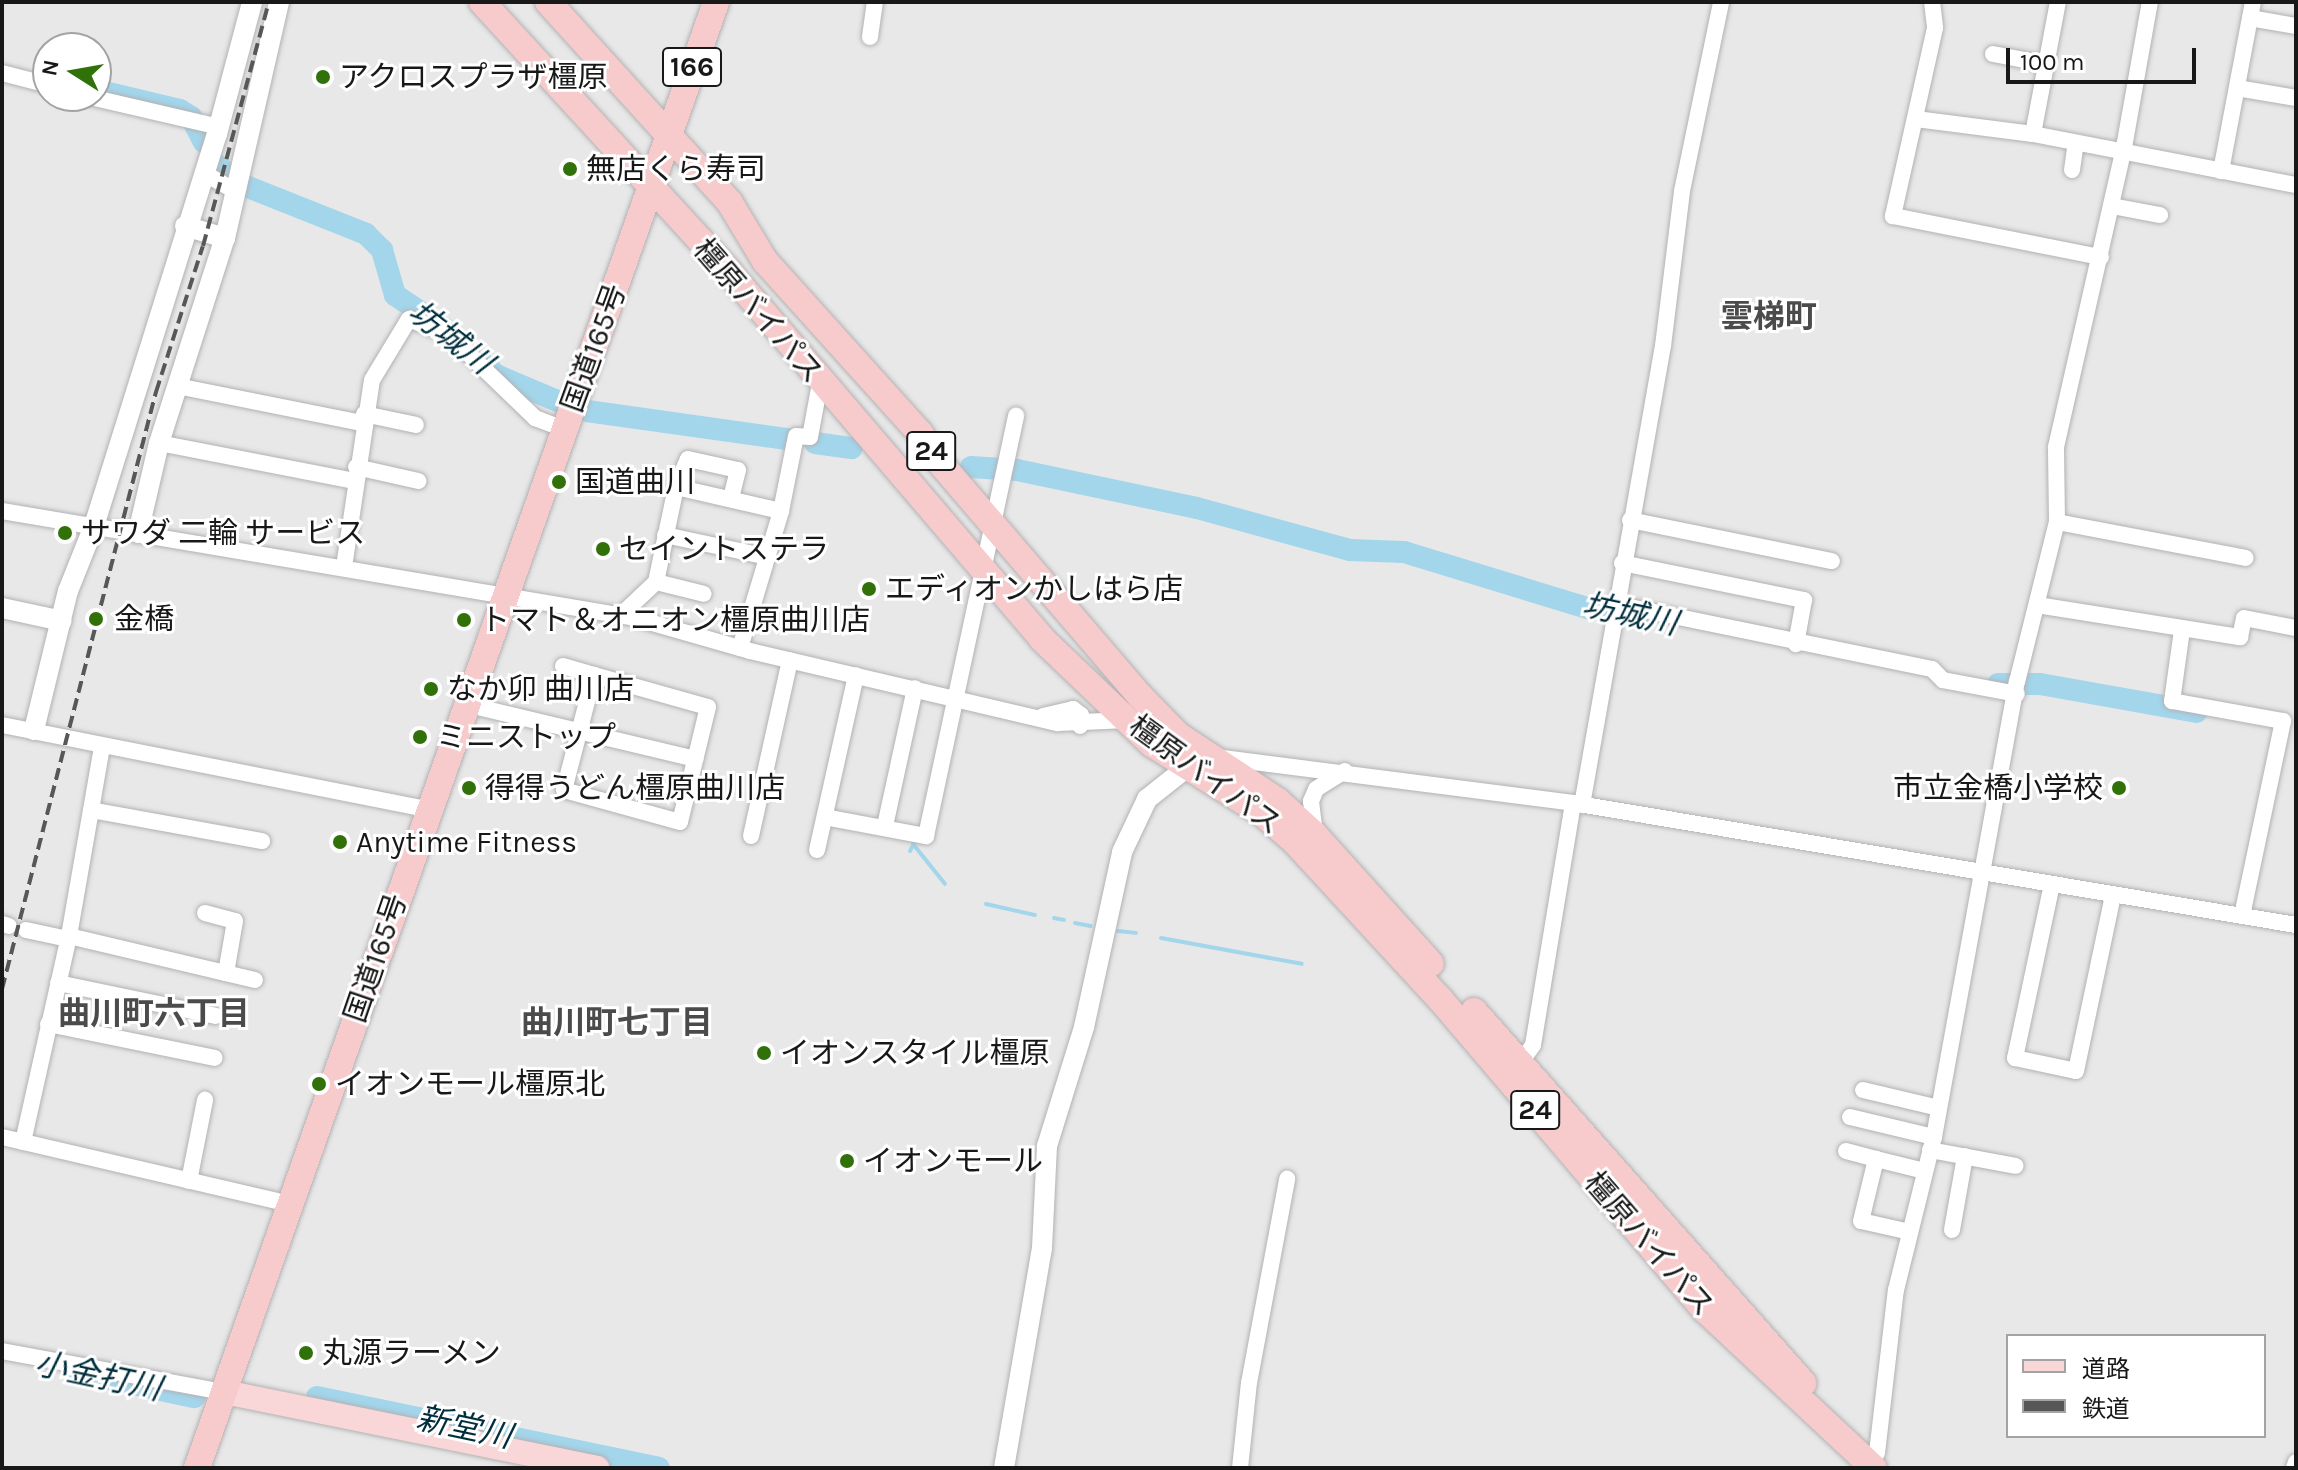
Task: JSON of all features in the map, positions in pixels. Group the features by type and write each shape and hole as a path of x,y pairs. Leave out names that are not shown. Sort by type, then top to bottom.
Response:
{"highway":[{"name":"橿原バイパス","path":"482,2 903,473 1042,639 1128,720 1197,762 1278,801 1315,835 1779,1359 1881,1464"},
{"name":"橿原バイパス","path":"548,2 669,132 730,203 765,261 1197,762 1295,842 1440,999 1705,1310 1881,1464"},
{"name":"166","path":"669,132 716,2"},
{"name":"国道165号","path":"197,1468 427,809 617,287 669,132"},
{"path":"617,287 653,231 666,225 686,228"},
{"path":"791,350 819,323"}],"main road":[{"path":"224,1392 597,1468"}],"street":[{"path":"34,730 62,621 185,226 219,127 252,2"},
{"path":"138,533 159,443 225,238 279,2"},
{"path":"870,37 875,2"},
{"path":"1520,1063 1533,1045 1663,346 1682,191 1721,2"},
{"path":"1932,2 1935,28 1893,216 2101,257"},
{"path":"2033,134 2058,2"},
{"path":"1881,1464 1890,1329 1939,1108 2017,688 2057,522 2056,447 2112,206 2150,2"},
{"path":"2221,171 2252,10 2296,26"},
{"path":"1993,54 2046,64"},
{"path":"2,73 32,81"},
{"path":"2237,88 2296,98"},
{"path":"112,102 219,127"},
{"path":"1916,119 2033,134 2296,185"},
{"path":"2072,170 2076,143"},
{"path":"204,173 234,190"},
{"path":"2112,206 2160,215"},
{"path":"185,226 225,238"},
{"path":"344,567 363,418 372,380 409,319 449,335 535,418 564,429"},
{"path":"740,648 781,511 796,436 810,437 820,383"},
{"path":"177,386 416,425"},
{"path":"825,817 920,835 985,574 991,520 1016,416"},
{"path":"159,443 418,481"},
{"path":"620,616 656,582 681,464 688,459 738,470 731,499"},
{"path":"676,487 781,511"},
{"path":"2,511 620,616 790,660 1080,726 1128,720"},
{"path":"1630,520 1832,561"},
{"path":"2057,522 2246,558"},
{"path":"665,535 768,557"},
{"path":"1622,563 1804,600 1796,644"},
{"path":"656,582 704,594"},
{"path":"2037,605 2240,637 2244,618 2296,628"},
{"path":"2,608 62,621"},
{"path":"1613,610 2017,688"},
{"path":"2182,630 2172,701 2282,727 2242,916"},
{"path":"751,836 790,660"},
{"path":"563,666 708,707 680,822 564,790 594,675"},
{"path":"817,850 856,675"},
{"path":"885,826 915,688"},
{"path":"465,704 696,759"},
{"path":"2,725 427,809"},
{"path":"23,1142 69,937 102,746"},
{"path":"1004,1468 1042,1248 1052,1120 1084,1027 1128,833 1147,799 1197,762 1347,771 1577,804 2296,925"},
{"path":"1315,835 1311,801 1316,789 1347,771"},
{"path":"91,810 262,841"},
{"path":"2052,884 2015,1058 2076,1071 2113,895"},
{"path":"205,913 235,921 226,973"},
{"path":"12,927 255,980"},
{"path":"58,983 216,1016"},
{"path":"48,1024 215,1058"},
{"path":"1863,1090 1939,1108"},
{"path":"189,1181 205,1100"},
{"path":"1850,1117 1965,1156 2016,1166"},
{"path":"2,1137 289,1204"},
{"path":"1846,1151 1925,1171"},
{"path":"1952,1230 1965,1156"},
{"path":"1876,1159 1861,1221 1910,1232"},
{"path":"1240,1468 1249,1383 1287,1179"},
{"path":"2,1351 224,1392"},
{"path":"2294,1468 2296,1462"}],"waterway":[{"name":"坊城川","path":"112,94 180,110 191,117 204,142"},
{"name":"坊城川","path":"217,165 228,175"},
{"name":"坊城川","path":"243,185 366,234 382,250 395,295 447,330"},
{"name":"坊城川","path":"487,366 496,375 560,402"},
{"name":"坊城川","path":"587,411 793,440"},
{"name":"坊城川","path":"815,443 852,448"},
{"name":"坊城川","path":"971,467 1017,470 1197,508 1350,550 1404,552 1591,609 1638,616"},
{"name":"坊城川","path":"1998,684 2040,684 2197,712"},
{"path":"910,851 916,839"},
{"path":"913,844 945,884"},
{"path":"986,904 1035,915"},
{"path":"1054,918 1064,920"},
{"path":"1075,923 1091,926"},
{"path":"1118,931 1136,933"},
{"path":"1161,938 1302,964"},
{"name":"小金打川","path":"77,1372 194,1397"},
{"name":"新堂川","path":"317,1397 659,1468"}],"railway":[{"path":"2,989 156,392 203,246 269,2"}],"place":[{"name":"アクロスプラザ橿原","path":"323,77"},
{"name":"無店くら寿司","path":"570,169"},
{"name":"国道曲川","path":"559,482"},
{"name":"サワダ 二輪 サービス","path":"65,533"},
{"name":"セイントステラ","path":"603,549"},
{"name":"エディオンかしはら店","path":"869,589"},
{"name":"金橋","path":"96,619"},
{"name":"トマト＆オニオン橿原曲川店","path":"464,620"},
{"name":"なか卯 曲川店","path":"431,689"},
{"name":"ミニストップ","path":"420,737"},
{"name":"得得うどん橿原曲川店","path":"469,788"},
{"name":"市立金橋小学校","path":"2119,788"},
{"name":"Anytime Fitness","path":"340,842"},
{"name":"イオンスタイル橿原","path":"764,1053"},
{"name":"イオンモール橿原北","path":"319,1084"},
{"name":"イオンモール","path":"847,1161"},
{"name":"丸源ラーメン","path":"306,1353"}],"district":[{"name":"雲梯町","path":"1769,317"},
{"name":"曲川町六丁目","path":"154,1014"},
{"name":"曲川町七丁目","path":"617,1023"}]}
